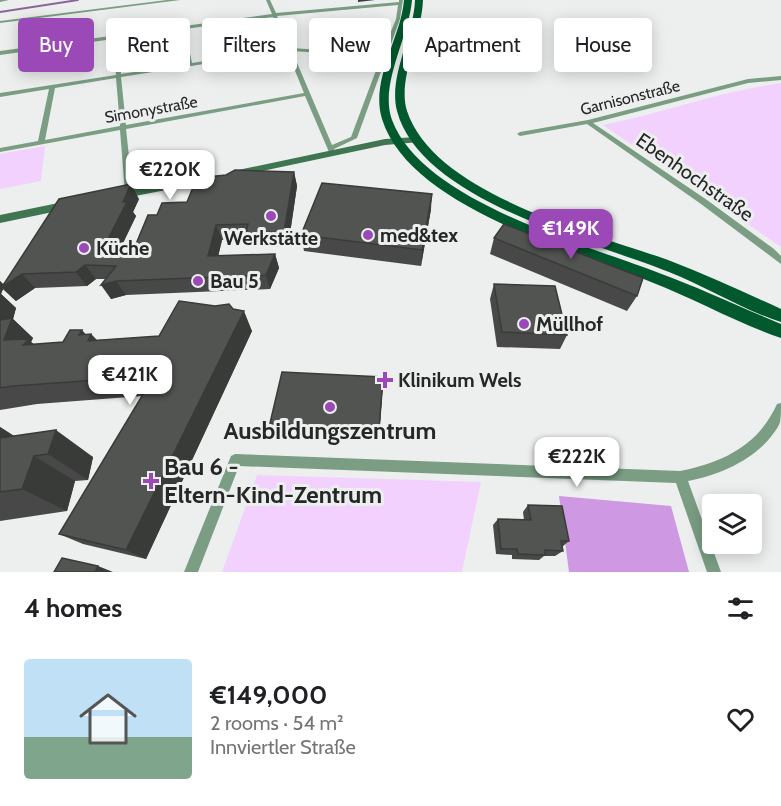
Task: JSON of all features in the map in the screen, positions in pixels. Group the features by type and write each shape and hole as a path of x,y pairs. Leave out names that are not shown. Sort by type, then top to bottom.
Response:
{"main road":[{"path":"419,0 418,25 400,92 402,113 417,142 457,178 538,219 662,263 781,316"},
{"path":"403,1 405,25 384,93 387,120 399,144 444,186 489,211 781,331"},
{"path":"106,198 332,151 417,142"},
{"path":"0,219 84,202"}],"street":[{"path":"0,1 7,0"},
{"path":"0,22 178,0"},
{"path":"268,0 275,18"},
{"path":"334,0 340,8"},
{"path":"190,27 403,1 391,39"},
{"path":"0,54 106,39"},
{"path":"190,65 202,63"},
{"path":"119,72 129,193"},
{"path":"0,95 145,72"},
{"path":"297,72 332,151 354,138 379,72"},
{"name":"Garnisonstraße","path":"520,134 588,122 748,81 781,78"},
{"path":"40,143 52,87"},
{"name":"Simonystraße","path":"0,150 306,94"},
{"name":"Ebenhochstraße","path":"588,122 771,251 781,261"},
{"path":"192,572 235,460 680,477 705,473 762,440 781,408"},
{"path":"680,477 714,572"}],"shaded area":[{"path":"781,83 781,247 603,125 736,91"},
{"path":"45,146 41,181 0,189 0,154"},
{"path":"257,475 481,482 462,572 222,572"},
{"path":"559,496 671,506 689,572 569,572"}],"building":[{"path":"235,170 294,172 284,232 246,233 248,224 216,225 208,256 275,254 266,275 116,281 101,285 116,266 85,265 76,272 22,274 2,287 59,199 131,184 123,202 127,202 105,245 136,244 148,215 157,215 162,203 187,202 197,178 226,175"},
{"name":"med&tex","path":"322,183 432,194 422,250 301,235"},
{"path":"504,224 643,278 637,296 494,238"},
{"path":"494,284 555,286 567,335 502,332"},
{"path":"179,301 215,306 229,304 233,309 244,311 126,550 59,534 154,376 0,388 0,320 12,318 4,340 29,339 23,345 63,342 70,330 82,330 79,335 91,334 88,341 159,336"},
{"name":"Ausbildungszentrum","path":"282,372 383,377 379,430 270,423"},
{"path":"56,430 48,454 34,456 22,489 0,492 0,438"},
{"path":"528,505 562,506 569,541 561,541 563,551 545,550 545,555 518,554 517,549 501,549 498,519 531,520"},
{"path":"62,558 98,566 95,572 54,572"}],"waterway":[{"path":"0,12 78,0"}],"place":[{"name":"Werkstätte","path":"271,216"},
{"name":"med&tex","path":"368,235"},
{"name":"Küche","path":"84,248"},
{"name":"Bau 5","path":"198,281"},
{"name":"Müllhof","path":"524,324"},
{"name":"Klinikum Wels","path":"385,380"},
{"name":"Ausbildungszentrum","path":"330,407"},
{"name":"Bau 6 - Eltern-Kind-Zentrum","path":"151,481"}]}
